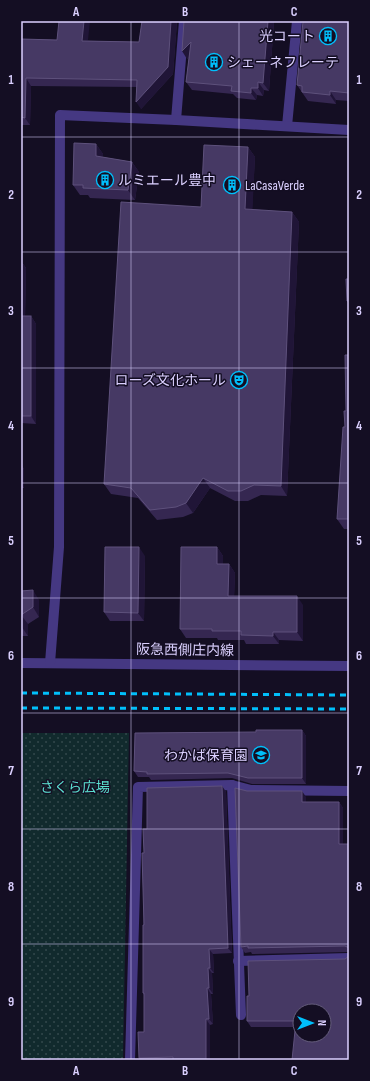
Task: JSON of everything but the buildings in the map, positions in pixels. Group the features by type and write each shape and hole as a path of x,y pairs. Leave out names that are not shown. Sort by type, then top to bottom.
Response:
{"street":[{"path":"176,120 184,21"},
{"path":"287,126 296,21"},
{"path":"50,663 59,547 60,115 349,130"},
{"name":"阪急西側庄内線","path":"21,662 349,666"},
{"path":"232,784 241,1015"},
{"path":"130,1060 138,787 232,784 251,790 349,791"},
{"path":"238,961 349,958"}],"green space":[{"name":"さくら広場","path":"21,733 129,733 123,1060 21,1060"}],"railway":[{"path":"21,693 349,695"},
{"path":"21,708 349,709"}],"place":[{"name":"光コート","path":"328,36"},
{"name":"シェーネフレーテ","path":"214,62"},
{"name":"ルミエール豊中","path":"105,180"},
{"name":"LaCasaVerde","path":"232,185"},
{"name":"ローズ文化ホール","path":"239,380"},
{"name":"わかば保育園","path":"261,755"}]}
